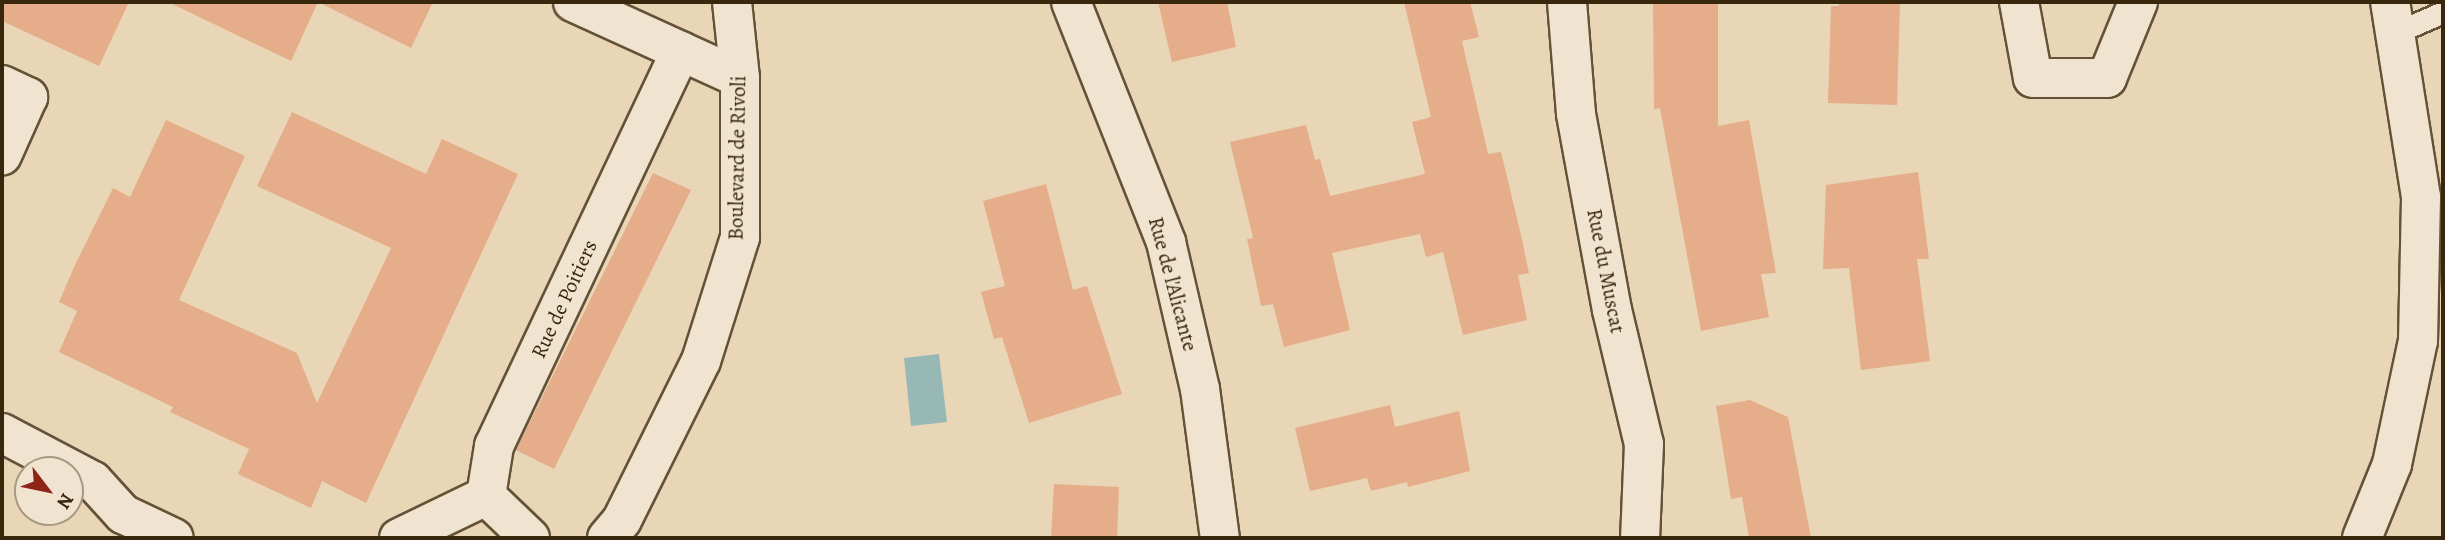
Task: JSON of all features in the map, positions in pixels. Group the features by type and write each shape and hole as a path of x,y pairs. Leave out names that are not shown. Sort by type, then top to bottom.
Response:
{"street":[{"path":"573,2 740,78"},
{"name":"Boulevard de Rivoli","path":"607,538 622,520 701,361 740,237 740,78 732,2"},
{"name":"Rue de l'Alicante","path":"1071,2 1166,242 1200,389 1220,538"},
{"name":"Rue du Muscat","path":"1566,2 1576,114 1612,310 1644,444 1640,538"},
{"path":"2019,2 2033,78 2107,78 2138,2"},
{"path":"2362,538 2392,464 2431,340 2421,197 2392,18"},
{"name":"Rue de Poitiers","path":"486,496 494,446 681,51"},
{"path":"2,85 28,97 2,155"},
{"path":"2,433 93,481 123,514 174,538"},
{"path":"399,538 486,496 530,538"}],"lane":[{"path":"2392,18 2443,12"}],"water":[{"path":"939,354 947,422 911,426 904,358"}],"building":[{"path":"2,2 129,2 99,66 2,21"},
{"path":"168,2 318,2 291,61"},
{"path":"318,2 433,2 411,48"},
{"path":"1158,2 1227,2 1236,47 1172,62"},
{"path":"1404,2 1470,2 1479,37 1462,41 1488,154 1501,152 1521,235 1529,273 1518,275 1527,320 1463,335 1443,252 1426,257 1420,234 1332,253 1350,330 1284,347 1273,304 1261,306 1247,239 1253,238 1230,142 1306,125 1315,160 1320,159 1330,196 1425,174 1412,122 1431,117"},
{"path":"1653,2 1718,2 1718,126 1749,120 1776,273 1761,274 1769,317 1701,331 1660,108 1654,109"},
{"path":"1839,2 1900,2 1897,105 1828,103 1831,6 1839,6"},
{"path":"292,112 426,174 442,139 518,174 366,503 322,481 311,508 238,474 249,449 170,412 173,407 59,352 77,311 59,302 75,265 113,188 130,197 166,120 245,156 179,300 297,353 317,403 391,248 257,186"},
{"path":"1918,172 1929,259 1917,259 1930,361 1861,370 1849,268 1823,269 1826,185"},
{"path":"653,173 691,190 554,469 516,450"},
{"path":"1046,184 1073,290 1087,286 1122,394 1029,423 1002,337 994,339 981,292 1005,286 983,201"},
{"path":"1750,400 1788,417 1811,538 1749,538 1742,497 1731,499 1716,406"},
{"path":"1390,405 1395,427 1459,411 1470,471 1408,487 1407,482 1371,491 1367,478 1310,491 1295,428"},
{"path":"1054,484 1119,487 1117,538 1051,538"}]}
